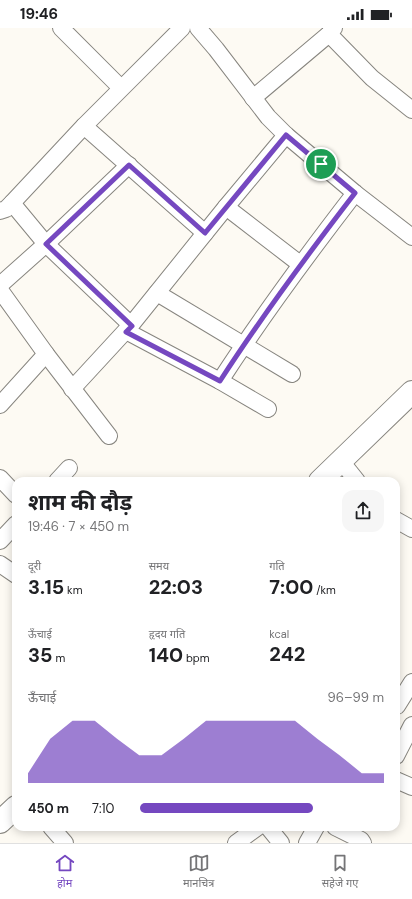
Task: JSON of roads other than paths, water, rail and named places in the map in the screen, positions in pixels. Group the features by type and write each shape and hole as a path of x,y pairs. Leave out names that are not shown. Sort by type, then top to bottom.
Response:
{"street":[{"path":"61,28 121,88"},
{"path":"182,28 121,88 6,207 46,244 129,328 268,409"},
{"path":"198,28 268,117 286,135 355,193 412,237"},
{"path":"253,98 331,31 372,78 412,110"},
{"path":"84,126 205,233"},
{"path":"72,389 129,328 226,206 286,135"},
{"path":"0,285 46,244 129,165"},
{"path":"220,381 243,345 300,264 355,193"},
{"path":"226,206 300,264"},
{"path":"0,290 72,389 110,436"},
{"path":"157,293 292,374"},
{"path":"0,405 46,354"},
{"path":"324,477 412,392"},
{"path":"341,461 354,477"},
{"path":"61,477 69,468"},
{"path":"0,478 12,491"},
{"path":"400,522 412,529"},
{"path":"0,541 12,528"},
{"path":"0,564 12,572"},
{"path":"400,702 411,685"},
{"path":"400,748 412,725"},
{"path":"400,782 412,787"},
{"path":"0,822 12,812"},
{"path":"54,831 65,843"},
{"path":"236,843 252,831"},
{"path":"271,831 281,843"},
{"path":"307,843 314,831"},
{"path":"343,831 361,840 363,843"}]}
